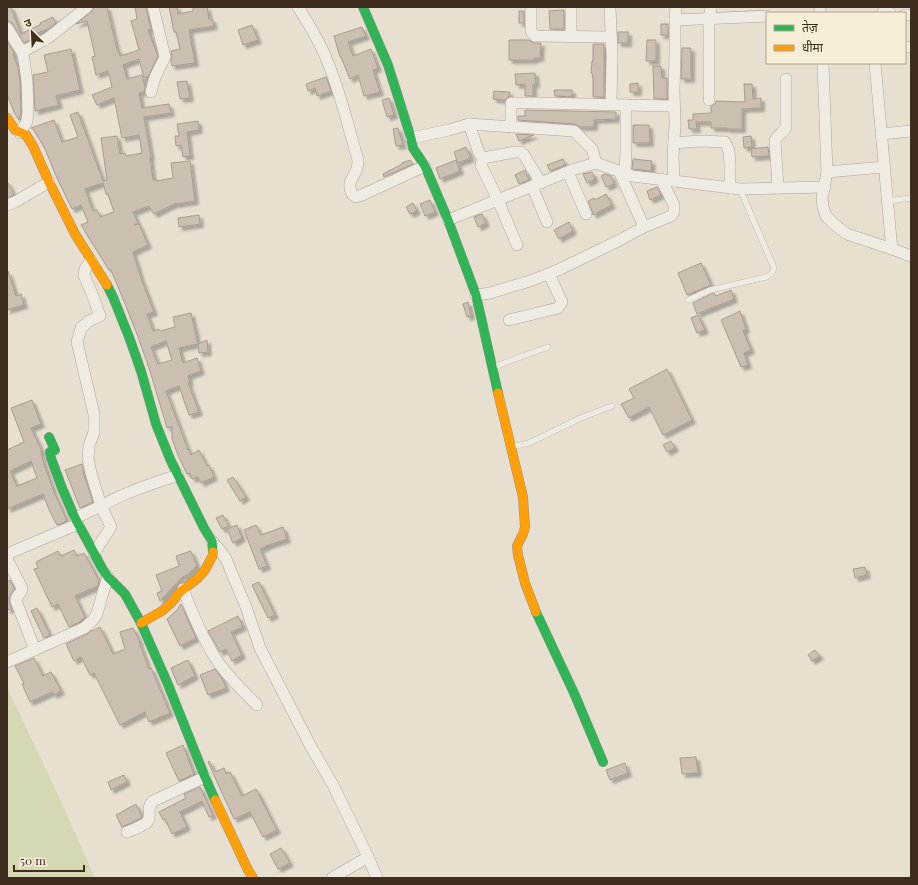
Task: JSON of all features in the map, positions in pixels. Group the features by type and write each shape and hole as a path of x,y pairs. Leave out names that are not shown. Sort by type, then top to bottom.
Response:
{"street":[{"path":"22,52 48,38 86,7"},
{"path":"151,92 155,77 165,57 152,7"},
{"path":"298,7 326,57 337,88 358,160 357,168 349,186 352,194 356,197 362,195 425,166"},
{"path":"363,7 388,66 413,148 425,166 448,220 476,295 523,497 525,527 517,546 525,583 539,621 574,693 603,762"},
{"path":"531,7 531,30 535,36 611,37"},
{"path":"571,7 571,37"},
{"path":"610,7 612,56 611,105"},
{"path":"674,181 676,7"},
{"path":"709,100 709,19 711,7"},
{"path":"675,20 709,19 746,12 766,16"},
{"path":"7,28 22,52 27,81 27,121 20,133"},
{"path":"823,64 827,172 822,198 826,216 847,234 911,256"},
{"path":"875,64 892,249"},
{"path":"778,188 774,140 785,131 786,127 786,79"},
{"path":"511,126 510,103 669,106 674,108"},
{"path":"626,105 626,151 622,172 644,227"},
{"path":"7,118 15,130 26,135 33,146 75,234 104,279 113,297 122,317 141,371 156,424 180,482 204,528 226,559 246,607 260,648 310,745 333,785 377,878"},
{"path":"411,138 470,124 574,131 592,149 596,163"},
{"path":"470,124 479,153 483,158"},
{"path":"881,134 911,131"},
{"path":"674,143 699,141 725,142 729,151 735,188"},
{"path":"483,158 515,152 520,152 524,155 536,184 546,222"},
{"path":"483,158 481,165 517,245"},
{"path":"448,220 536,184 596,163 632,176 735,188 825,187"},
{"path":"827,172 884,167"},
{"path":"568,172 586,214"},
{"path":"476,295 490,293 549,274 644,227 671,216 674,212 674,205 661,179"},
{"path":"7,205 15,202 49,182"},
{"path":"91,260 85,269 84,275 100,316 81,328 77,342 94,414 94,432 89,446 88,458 101,506 111,527 94,553"},
{"path":"509,320 558,308 562,302 549,274"},
{"path":"49,438 55,450 50,452 51,458 76,521 102,568 108,577 125,594 141,623 206,777 253,878"},
{"path":"7,554 76,521 109,501 145,486 178,475"},
{"path":"141,623 162,612 183,589 206,570 214,555 212,541"},
{"path":"7,559 22,588 22,591 16,598 16,601 35,650"},
{"path":"7,662 84,628 92,622 97,614 108,577"},
{"path":"183,589 193,614 216,659 256,705"},
{"path":"127,832 146,823 149,816 150,804 154,801 206,777"},
{"path":"332,878 368,857"}],"lane":[{"path":"688,300 710,290 766,277 773,272 774,268 735,188"},
{"path":"887,201 911,198"},
{"path":"493,368 548,347"},
{"path":"510,446 529,443 583,417 612,406"}],"green space":[{"path":"7,687 59,797 95,878 7,878"}],"building":[{"path":"7,7 11,7 21,34 53,17 56,23 50,28 35,34 36,37 24,43 13,24 7,21"},
{"path":"94,7 107,7 117,50 120,56 139,50 131,21 137,19 135,7 146,7 151,29 148,30 158,56 148,77 144,78 139,59 123,65 127,79 142,75 145,87 144,92 139,93 142,108 169,104 171,113 144,117 151,157 153,180 155,179 156,181 173,178 171,163 190,161 195,201 176,203 154,214 149,206 133,212 138,223 134,225 139,224 148,245 133,252 154,312 147,314 153,331 159,329 160,331 175,327 173,317 191,313 198,344 179,348 183,363 197,358 201,371 188,376 190,382 188,383 199,412 189,415 179,386 166,391 188,450 189,449 191,455 199,450 207,466 209,465 214,477 201,483 198,477 192,479 190,473 187,474 178,455 172,439 172,426 167,428 137,334 111,270 109,270 81,225 88,222 81,205 72,209 45,149 34,130 31,128 54,120 62,142 78,137 70,115 78,112 103,181 107,180 101,138 117,136 120,154 125,153 126,156 142,153 139,135 122,138 114,98 97,105 92,95 112,87 108,71 96,75 92,57 95,56 87,21 76,24 93,10","holes":["103,183 114,212 100,217 97,210 93,211 85,189","166,341 172,360 158,364 151,347"]},
{"path":"169,7 177,7 178,14 193,11 193,7 207,7 209,19 212,19 214,26 189,30 195,63 172,66 171,51 180,49 176,32 174,32"},
{"path":"564,10 564,29 550,29 549,11"},
{"path":"519,11 524,11 524,23 519,23"},
{"path":"661,24 668,24 668,35 661,35"},
{"path":"252,25 258,40 243,45 238,30"},
{"path":"362,27 366,36 348,42 353,56 371,49 378,68 373,70 380,92 364,96 358,75 350,79 340,57 334,36"},
{"path":"618,32 628,32 628,43 618,43"},
{"path":"509,40 529,40 534,43 541,43 540,58 534,58 534,60 509,60"},
{"path":"647,40 656,40 656,61 646,61"},
{"path":"7,41 15,54 13,54 18,68 21,112 19,120 7,95"},
{"path":"593,44 604,44 604,97 593,97 593,79 591,73"},
{"path":"682,48 691,48 691,79 681,79"},
{"path":"71,49 80,90 56,96 59,105 35,111 33,75 48,72 44,55"},
{"path":"653,66 661,66 662,78 667,78 667,99 654,99"},
{"path":"535,73 536,84 533,84 533,96 525,96 525,84 516,85 515,74"},
{"path":"326,77 331,91 317,96 315,88 308,91 306,84"},
{"path":"187,81 190,98 180,99 177,82"},
{"path":"638,83 638,92 630,92 630,84"},
{"path":"744,84 752,84 753,99 761,98 761,108 742,109 742,129 711,128 711,122 696,122 697,129 689,129 688,120 693,120 693,114 711,113 711,106 715,104 716,101 745,102"},
{"path":"554,90 572,90 572,97 555,96"},
{"path":"494,91 510,92 509,96 505,100 493,99"},
{"path":"389,98 394,115 387,117 382,100"},
{"path":"525,110 616,112 616,119 594,120 594,127 580,127 574,124 518,120 518,116 525,116"},
{"path":"198,121 199,130 187,132 190,156 183,157 181,145 176,146 175,136 179,136 177,124"},
{"path":"633,125 649,125 650,143 633,143"},
{"path":"398,128 403,145 396,146 393,129"},
{"path":"516,134 534,135 519,141"},
{"path":"751,136 752,147 744,148 743,137"},
{"path":"466,147 471,158 458,163 454,152"},
{"path":"768,147 769,156 752,157 751,149"},
{"path":"563,159 565,165 550,171 547,165"},
{"path":"633,159 652,161 651,171 632,169"},
{"path":"410,160 413,164 384,177 383,174"},
{"path":"456,160 460,171 440,179 436,168"},
{"path":"525,170 529,180 519,184 515,175"},
{"path":"592,172 595,179 587,183 583,174"},
{"path":"605,174 611,176 614,184 606,187 601,176"},
{"path":"7,181 14,195 7,198"},
{"path":"657,187 661,195 650,200 647,191"},
{"path":"606,194 612,205 593,215 588,201 594,198 595,200"},
{"path":"430,200 435,212 425,216 420,204"},
{"path":"413,203 417,211 410,214 406,207"},
{"path":"482,214 486,223 478,227 474,217"},
{"path":"199,215 200,224 179,227 178,218"},
{"path":"569,222 573,231 559,239 554,230"},
{"path":"701,263 711,285 687,295 678,273"},
{"path":"8,271 16,296 21,294 24,305 7,310 7,272"},
{"path":"731,290 734,299 697,314 693,303 711,294 714,293 716,296"},
{"path":"468,302 471,316 467,317 463,304"},
{"path":"740,311 746,329 743,331 751,350 744,353 748,365 741,367 721,320"},
{"path":"698,315 705,330 697,333 691,318"},
{"path":"207,340 208,352 199,353 198,344"},
{"path":"667,369 692,420 663,435 649,407 629,418 621,404 634,398 629,389"},
{"path":"32,400 41,424 31,428 41,449 43,461 54,492 67,521 57,525 43,494 7,509 7,450 24,442 11,408","holes":["31,461 37,478 17,486 10,471"]},
{"path":"671,441 675,448 667,452 663,445"},
{"path":"82,464 93,502 80,508 65,470"},
{"path":"233,477 246,497 240,501 227,480"},
{"path":"223,515 229,526 222,529 216,518"},
{"path":"237,525 242,538 233,543 227,529"},
{"path":"256,525 261,535 283,527 287,539 260,549 267,566 259,569 244,530"},
{"path":"74,550 77,556 84,553 99,580 98,586 75,596 85,617 80,622 69,627 58,604 52,607 34,569 38,568 36,562 58,551 61,556"},
{"path":"191,551 197,566 187,575 182,577 160,601 157,593 162,591 156,575 179,566 176,556"},
{"path":"865,567 867,575 855,578 853,569"},
{"path":"10,580 15,589 9,599 11,609 7,610 7,582"},
{"path":"259,582 275,615 268,618 252,585"},
{"path":"181,604 196,638 180,646 167,619"},
{"path":"37,608 50,635 44,638 31,611"},
{"path":"238,616 243,627 231,632 242,655 232,661 226,649 220,652 208,631"},
{"path":"100,627 113,654 125,649 120,632 133,628 140,642 149,669 151,668 170,713 149,722 145,712 120,725 94,673 90,675 81,657 74,661 66,644"},
{"path":"815,650 820,656 812,661 808,655"},
{"path":"34,658 43,676 51,672 61,691 54,695 52,692 30,702 22,684 24,683 15,666"},
{"path":"188,660 195,676 178,685 171,668"},
{"path":"215,669 222,678 226,688 208,695 200,675"},
{"path":"183,745 194,774 179,781 166,753"},
{"path":"696,757 698,773 682,774 680,758"},
{"path":"209,761 215,772 224,768 226,774 230,772 242,796 256,789 277,830 263,837 250,812 234,819 208,762"},
{"path":"625,763 628,773 610,780 606,770"},
{"path":"124,775 127,782 111,790 108,782"},
{"path":"200,787 213,815 209,817 202,801 180,812 187,827 172,834 165,819 163,820 159,812 186,798 184,794"},
{"path":"136,804 142,817 122,827 116,815"},
{"path":"281,848 290,863 278,869 270,854"}],"traffic: fast":[{"path":"363,7 388,65 413,148 425,166 448,220 476,295 498,393"},
{"path":"107,285 129,337 141,371 156,424 170,459 212,541 213,552"},
{"path":"49,437 55,450 50,452 51,458 75,518 102,568 108,577 125,594 141,623 167,682 215,800"},
{"path":"536,612 574,693 603,762"}],"traffic: slow":[{"path":"7,118 15,130 26,135 33,146 75,234 107,285"},
{"path":"498,393 523,497 525,527 517,546 518,555 525,583 536,612"},
{"path":"141,623 162,611 180,592 198,578 205,570 213,555 213,552"},
{"path":"215,800 253,878"}]}
